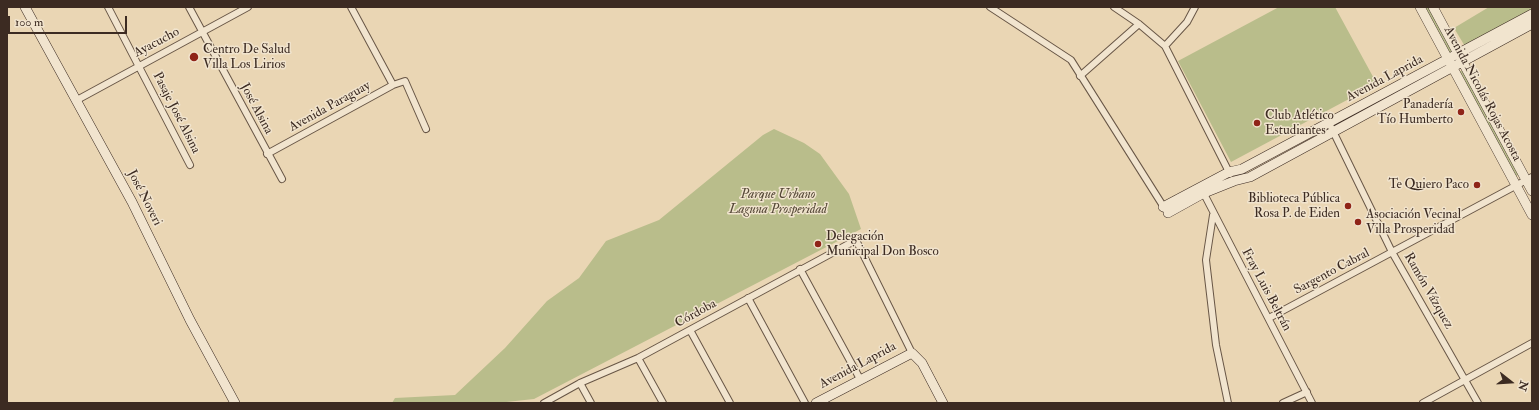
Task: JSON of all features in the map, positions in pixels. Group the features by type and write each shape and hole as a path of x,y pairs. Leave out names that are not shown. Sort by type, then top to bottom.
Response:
{"street":[{"name":"José Noveri","path":"25,7 132,202 190,320 235,403"},
{"name":"Pasaje José Alsina","path":"108,7 190,165"},
{"name":"José Alsina","path":"189,7 201,32 282,179"},
{"name":"Ayacucho","path":"77,100 248,7"},
{"path":"351,7 393,85"},
{"path":"990,7 1071,60 1166,210"},
{"path":"1114,7 1139,24 1165,46 1234,181"},
{"path":"1165,46 1187,22 1195,7"},
{"name":"Avenida Nicolás Rojas Acosta","path":"1420,7 1532,215"},
{"name":"Avenida Nicolás Rojas Acosta","path":"1433,7 1529,179 1532,191"},
{"name":"Avenida Laprida","path":"1461,58 1532,14"},
{"path":"1080,76 1139,24"},
{"name":"Avenida Laprida","path":"1202,190 1250,177 1334,133 1461,58 1532,24"},
{"name":"Avenida Laprida","path":"1166,210 1202,190 1229,172 1242,169 1450,64"},
{"name":"Avenida Paraguay","path":"267,154 393,85 405,81 426,129"},
{"name":"Ramón Vázquez","path":"1329,124 1392,252 1478,403"},
{"name":"Sargento Cabral","path":"1269,318 1529,179"},
{"name":"Fray Luis Beltrán","path":"1202,190 1312,403"},
{"path":"1214,215 1206,260 1216,345 1228,403"},
{"name":"Córdoba","path":"544,403 580,383 638,358 856,240 912,353"},
{"path":"800,270 860,380"},
{"path":"748,298 805,403"},
{"path":"690,330 730,403"},
{"path":"1423,403 1532,343"},
{"path":"912,353 922,363 943,403"},
{"name":"Avenida Laprida","path":"816,403 912,353"},
{"path":"638,358 662,403"},
{"path":"580,383 591,403"},
{"path":"1283,403 1307,392"}],"green space":[{"name":"Club Atlético Estudiantes","path":"1279,7 1335,7 1377,84 1231,162 1178,61"},
{"path":"1424,7 1429,7 1454,52 1450,55"},
{"path":"1489,7 1532,7 1532,9 1466,48 1454,28"},
{"path":"1463,70 1518,175 1515,177 1459,72"},
{"name":"Parque Urbano Laguna Prosperidad","path":"774,129 804,143 820,154 849,194 861,229 534,399 497,403 392,403 395,398 455,395 505,348 547,301 579,278 606,241 659,220 763,135"}],"place":[{"name":"Centro De Salud Villa Los Lirios","path":"194,57"},
{"name":"Panadería Tío Humberto","path":"1461,112"},
{"name":"Club Atlético Estudiantes","path":"1257,123"},
{"name":"Te Quiero Paco","path":"1477,185"},
{"name":"Biblioteca Pública Rosa P. de Eiden","path":"1348,206"},
{"name":"Asociación Vecinal Villa Prosperidad","path":"1358,222"},
{"name":"Delegación Municipal Don Bosco","path":"818,244"}]}
